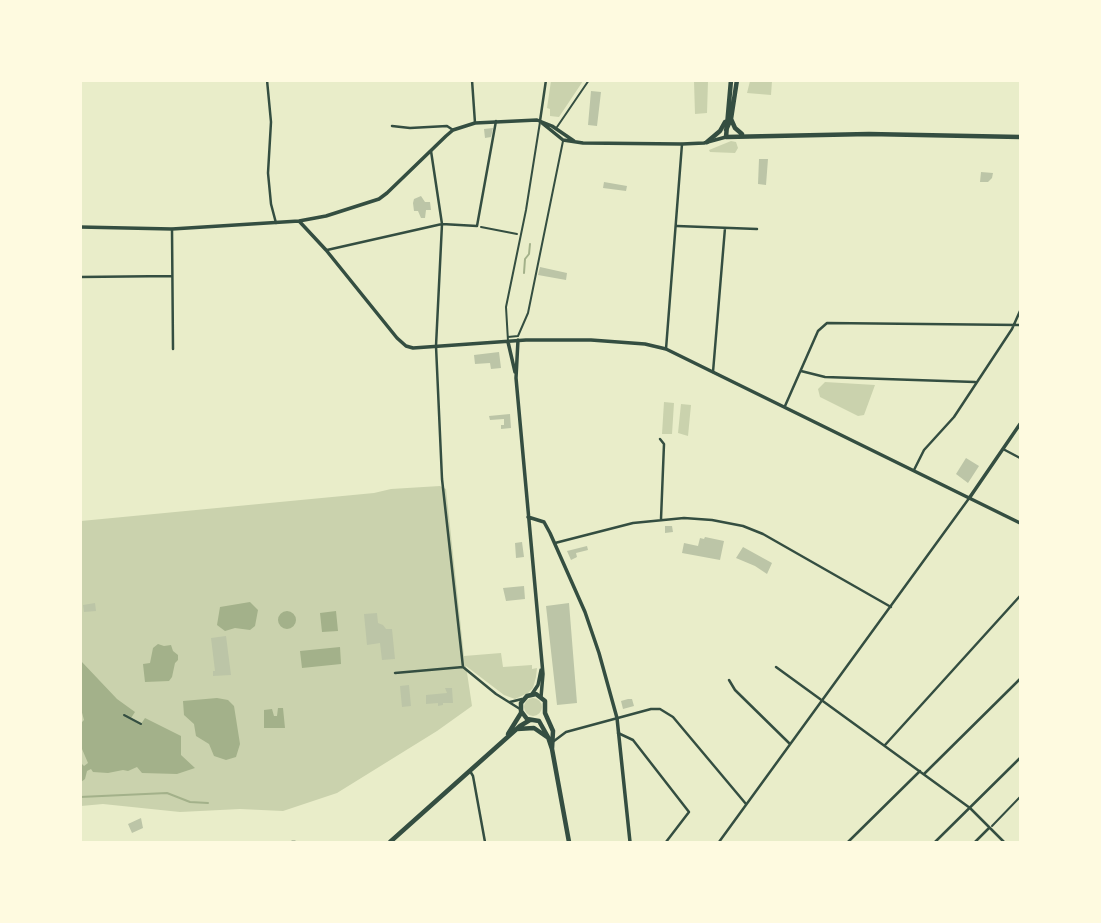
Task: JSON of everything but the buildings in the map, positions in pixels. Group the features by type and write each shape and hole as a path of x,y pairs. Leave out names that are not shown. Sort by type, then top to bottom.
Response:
{"main road":[{"path":"707,142 720,131 728,118 731,80"},
{"path":"737,80 726,137 869,134 1020,137"},
{"path":"728,118 744,135"},
{"path":"504,740 521,711 522,699 532,694 541,697 546,706 545,713 552,726 552,750"},
{"path":"521,711 530,720"},
{"path":"390,842 516,730 545,713"},
{"path":"537,719 552,750 569,842"},
{"path":"516,730 534,728 548,737"}],"street":[{"path":"267,80 271,122 268,173 276,223"},
{"path":"472,80 475,123"},
{"path":"516,377 507,339 506,307 547,80"},
{"path":"557,127 589,80"},
{"path":"80,227 172,229 276,223 326,216 379,199 453,130 475,123 537,120 552,126 574,141"},
{"path":"326,250 442,224 477,226 496,121"},
{"path":"540,121 564,140 574,141 682,144 726,137"},
{"path":"392,126 447,126 453,130"},
{"path":"541,697 544,683 516,377 518,338 528,313 564,140"},
{"path":"666,349 682,144"},
{"path":"431,151 442,224 436,346 442,479 463,667"},
{"path":"299,221 401,342 413,348 518,338 631,342 666,349 1020,523"},
{"path":"677,226 757,229"},
{"path":"713,372 725,228"},
{"path":"172,229 173,349"},
{"path":"80,277 172,276"},
{"path":"914,470 923,450 954,417 975,382 983,374 1020,312"},
{"path":"784,407 818,331 827,323 1020,325"},
{"path":"801,371 825,377 975,382"},
{"path":"719,842 891,607 1020,424"},
{"path":"660,439 664,444 661,519"},
{"path":"1003,449 1020,458"},
{"path":"528,517 544,522 592,631 617,718 629,842"},
{"path":"555,544 613,527 661,519 712,520 743,526 790,548 891,607"},
{"path":"885,745 1020,596"},
{"path":"532,694 538,685 542,665"},
{"path":"395,673 463,667 521,711"},
{"path":"776,667 970,808 1004,842"},
{"path":"848,842 1020,679"},
{"path":"729,680 735,690 790,744"},
{"path":"510,702 522,699"},
{"path":"554,741 566,732 651,709 667,712 746,804"},
{"path":"552,726 557,731 566,732"},
{"path":"618,733 633,740 689,812 666,842"},
{"path":"935,842 1020,758"},
{"path":"470,770 474,778 485,842"},
{"path":"975,842 989,828"}],"path":[{"path":"477,226 521,235"},
{"path":"124,715 141,724"},
{"path":"989,828 1020,797"}],"shaded area":[{"path":"551,81 583,81 559,117 550,116 550,109 547,108"},
{"path":"694,81 708,81 707,113 695,114"},
{"path":"750,81 772,81 771,95 747,93"},
{"path":"731,141 736,142 738,148 735,153 709,150"},
{"path":"825,382 875,385 864,415 858,416 820,397 818,389"},
{"path":"664,402 674,403 672,434 662,434"},
{"path":"681,404 691,405 688,436 678,433"},
{"path":"440,486 446,489 464,656 501,653 503,667 532,665 532,669 537,668 536,677 533,688 528,693 515,699 504,695 466,666 472,706 337,793 283,811 240,809 180,812 103,804 81,806 81,521"},
{"path":"250,602 258,610 255,626 250,630 235,628 225,631 217,625 220,607"},
{"path":"287,611 293,614 296,620 293,626 287,629 281,626 278,620 281,614"},
{"path":"336,611 338,631 322,632 320,613"},
{"path":"158,644 171,645 178,655 178,660 169,681 145,682 143,664 150,663 153,648"},
{"path":"340,647 341,664 302,668 300,651"},
{"path":"81,661 117,699 135,712 131,718 141,724 145,718 181,736 181,755 195,768 177,774 142,773 137,767 108,773 93,772 91,769 81,782 80,762 84,766 88,763 82,749 81,735 81,723 84,720 81,709"},
{"path":"217,698 228,700 234,706 240,744 236,757 226,760 214,756 209,744 196,736 194,724 184,715 183,701"},
{"path":"529,698 537,698 542,707 540,714 529,716 524,711 524,703"},
{"path":"278,708 283,708 285,728 264,728 264,710 272,709 274,716 277,716"}],"waterway":[{"path":"524,273 530,244"},
{"path":"80,797 167,793 190,802 208,803"}]}
